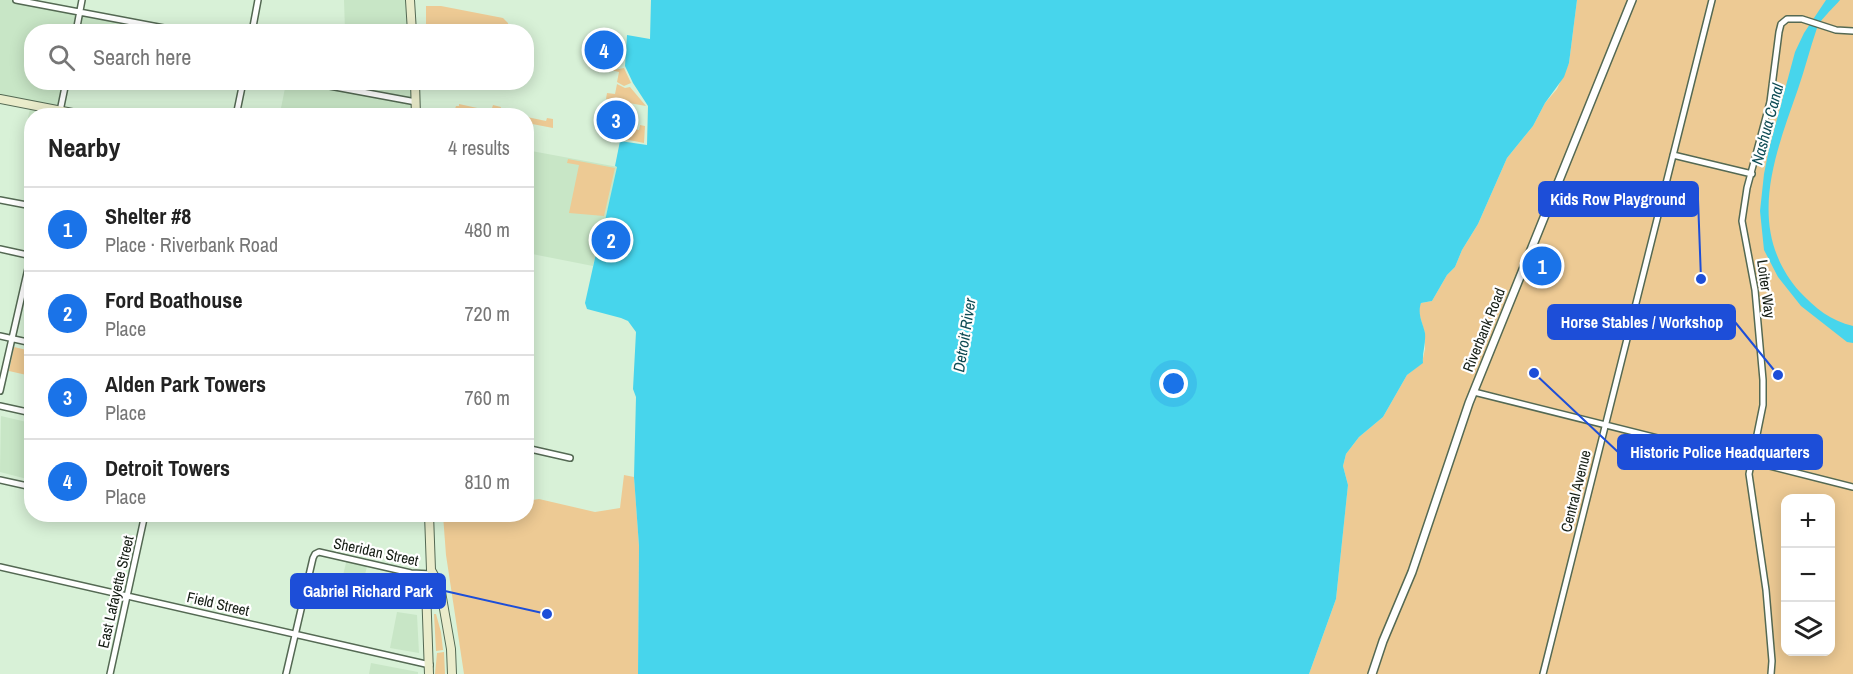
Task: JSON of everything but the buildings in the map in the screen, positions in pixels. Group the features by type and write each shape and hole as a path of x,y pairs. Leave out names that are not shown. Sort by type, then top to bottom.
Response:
{"main road":[{"path":"410,0 412,24"},
{"path":"415,90 416,108"},
{"path":"0,99 39,108"},
{"path":"429,522 432,574 426,588 429,670"},
{"path":"432,574 440,586 452,656 458,674"},
{"path":"452,656 452,674"}],"street":[{"path":"16,0 143,24"},
{"path":"78,24 82,0"},
{"path":"254,24 258,0"},
{"name":"Riverbank Road","path":"1372,674 1383,640 1412,572 1474,392 1632,0"},
{"name":"Central Avenue","path":"1543,674 1712,0"},
{"name":"Loiter Way","path":"1771,674 1771,639 1749,474 1763,394 1755,290 1742,220 1770,102 1777,63 1779,32 1786,19 1802,19 1836,30 1853,30"},
{"path":"61,108 64,90"},
{"path":"238,108 241,90"},
{"path":"362,90 416,102"},
{"path":"1673,155 1752,174"},
{"path":"0,200 24,204"},
{"path":"0,249 24,253"},
{"path":"0,391 24,285"},
{"path":"0,336 24,341"},
{"path":"1474,392 1853,487"},
{"path":"0,406 24,411"},
{"path":"534,450 570,458"},
{"path":"0,480 24,485"},
{"name":"East Lafayette Street","path":"110,674 144,522"},
{"name":"Sheridan Street","path":"295,634 315,554 321,553 418,574 432,574"},
{"name":"Field Street","path":"0,567 295,634 429,670"},
{"path":"286,674 295,634"}],"shaded area":[{"path":"0,0 34,0 33,3 119,19 118,24 24,24 24,90 64,90 60,108 40,106 40,108 30,108 31,105 0,99"},
{"path":"344,0 410,0 412,24 345,24"},
{"path":"1577,0 1853,0 1853,674 1309,674 1336,599 1348,485 1343,466 1346,454 1359,437 1383,417 1407,375 1422,363 1425,334 1418,309 1421,303 1432,301 1447,275 1455,267 1462,250 1478,224 1507,158 1533,126 1545,103 1557,89 1569,63"},
{"path":"426,6 441,6 503,18 508,24 426,24"},
{"path":"611,68 614,70 624,68 631,83 624,86 617,82 619,72 611,70"},
{"path":"617,84 625,88 630,87 646,106 606,99 607,93 615,94"},
{"path":"285,90 415,90 416,108 281,108"},
{"path":"459,104 477,108 455,108"},
{"path":"534,118 546,121 547,118 553,119 553,128 534,124"},
{"path":"640,125 645,126 644,143 614,137 619,129 630,132 635,129 639,130"},
{"path":"534,151 618,167 604,225 626,231 619,255 597,249 593,266 534,254"},
{"path":"568,159 615,168 604,216 569,213 579,165 567,163"},
{"path":"14,347 24,349 24,374 9,371"},
{"path":"1,416 24,421 24,478 0,472"},
{"path":"624,475 634,477 639,546 638,674 464,674 446,555 444,522 534,522 534,500 539,499 595,512 620,508"},
{"path":"347,559 368,563 357,604 337,599"},
{"path":"397,612 417,615 419,653 390,648"},
{"path":"434,614 436,614 441,632 443,650 436,651"},
{"path":"444,652 445,674 435,674 437,653"},
{"path":"371,663 418,672 418,674 369,674"}],"water":[{"name":"Detroit River","path":"651,0 1577,0 1569,63 1564,77 1545,103 1533,126 1507,158 1478,224 1462,250 1455,267 1447,275 1432,301 1421,303 1420,315 1425,333 1423,363 1407,375 1383,417 1359,437 1346,454 1343,466 1348,485 1336,599 1309,674 638,674 639,546 634,477 636,397 633,389 636,332 628,321 587,309 585,303 597,249 619,255 626,231 604,225 617,167 615,166 620,141 647,145 648,106 625,66 627,35 650,39"},
{"path":"1826,0 1840,0 1821,22 1814,36 1780,141 1769,193 1769,218 1773,244 1783,268 1800,292 1818,308 1838,321 1853,326 1853,343 1847,342 1801,306 1778,277 1764,250 1760,211 1769,149 1795,52 1804,33"}],"place":[{"name":"Detroit Towers","path":"604,50"},
{"name":"Alden Park Towers","path":"616,120"},
{"name":"Ford Boathouse","path":"611,240"},
{"name":"Shelter #8","path":"1542,266"},
{"name":"Kids Row Playground","path":"1701,279"},
{"name":"Historic Police Headquarters","path":"1534,373"},
{"name":"Horse Stables / Workshop","path":"1778,375"},
{"name":"Gabriel Richard Park","path":"547,614"}],"water label":[{"name":"Nashua Canal","path":"1767,124"}]}
